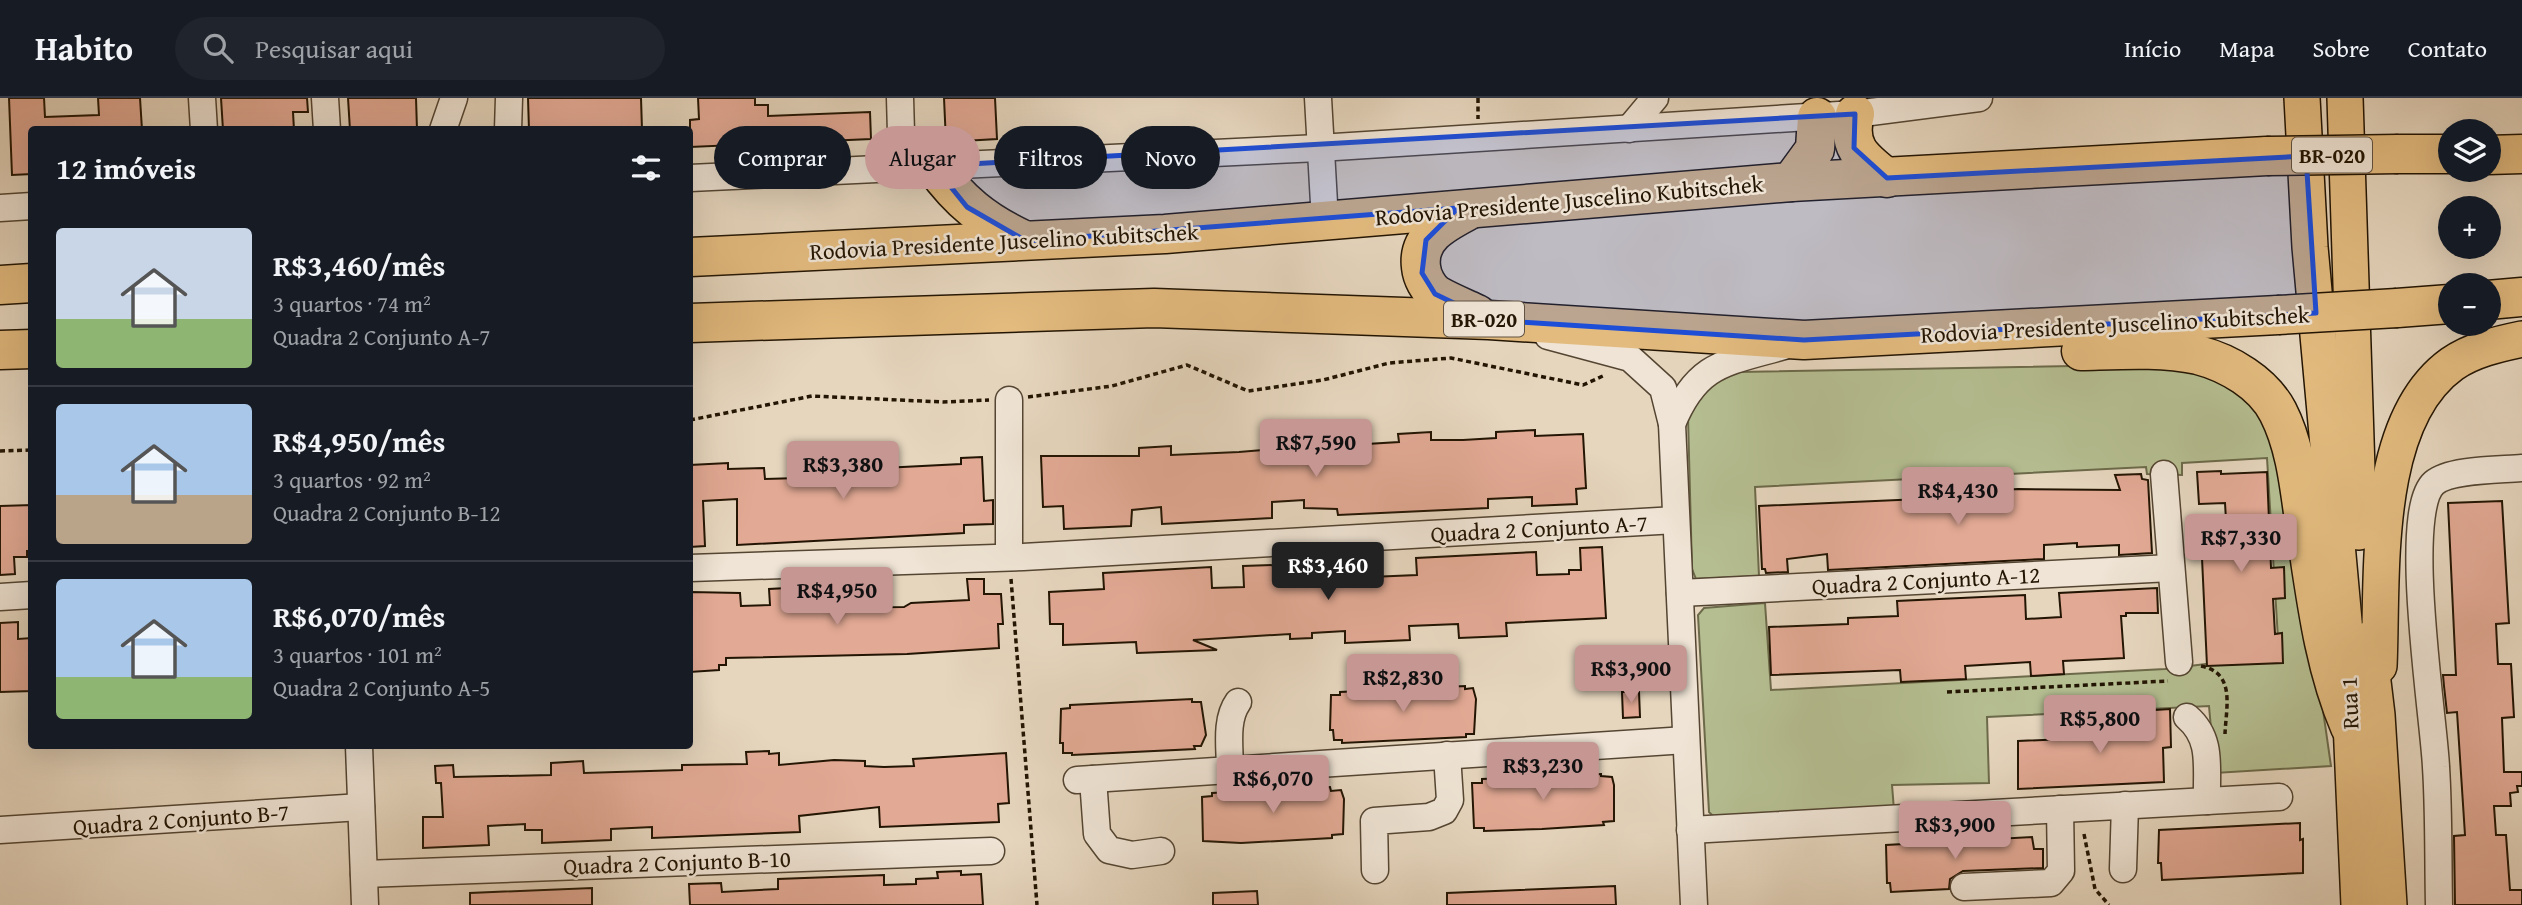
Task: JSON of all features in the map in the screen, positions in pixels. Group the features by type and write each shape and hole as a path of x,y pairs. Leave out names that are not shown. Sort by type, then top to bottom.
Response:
{"highway":[{"path":"1827,109 1852,136 1854,148 1860,158 1887,178"},
{"path":"1791,182 1815,149 1827,109"},
{"name":"Rodovia Presidente Juscelino Kubitschek","path":"693,257 1165,234 1476,206 1791,182 2267,156 2438,155"},
{"path":"945,189 992,225 1026,241"},
{"path":"1476,206 1440,226 1426,240 1420,259 1422,273 1435,294 1489,320"},
{"path":"0,285 28,284"},
{"path":"2501,299 2522,297"},
{"name":"Rodovia Presidente Juscelino Kubitschek","path":"693,323 1154,308 1489,320 1804,340 1952,334 2438,305"},
{"path":"1952,334 2016,352 2165,350 2200,356 2226,365 2265,392 2278,412 2291,445 2319,618 2336,695 2364,721"},
{"path":"0,350 28,349"}],"main road":[{"path":"2345,98 2364,721"},
{"name":"Rua 1","path":"2304,101 2310,247 2349,676 2364,721 2389,905"},
{"path":"2364,721 2391,473 2402,429 2428,386 2452,363 2489,346 2522,339"},
{"name":"Rua 1","path":"2359,905 2364,721"}],"street":[{"path":"202,98 204,126"},
{"path":"325,98 327,126"},
{"path":"444,126 454,98"},
{"path":"508,126 509,98"},
{"path":"900,98 907,126"},
{"path":"1318,98 1325,221"},
{"path":"1629,129 1655,98"},
{"path":"980,164 1319,148 1629,129 1827,109 1979,98"},
{"path":"693,178 865,170"},
{"path":"0,208 28,206"},
{"path":"1489,320 1630,358 1662,388 1672,424 1694,905"},
{"path":"1672,424 1690,387 1711,370 1804,340"},
{"path":"1009,400 1016,557"},
{"path":"2439,905 2436,765 2422,640 2422,522 2425,496 2433,484 2446,476 2522,468"},
{"path":"2164,474 2179,662"},
{"name":"Quadra 2 Conjunto A-7","path":"693,568 1016,557 1676,520"},
{"name":"Quadra 2 Conjunto A-12","path":"1680,593 2171,568"},
{"path":"0,597 28,595"},
{"path":"1230,770 1230,726 1232,711 1238,702"},
{"path":"2187,717 2201,729 2206,745 2207,801"},
{"path":"1161,851 1132,855 1109,850 1097,834 1085,779 1686,740"},
{"path":"359,749 365,905"},
{"path":"1375,870 1374,821 1429,817 1444,811 1450,800 1447,755"},
{"path":"1690,830 2279,797"},
{"path":"2123,869 2125,805"},
{"name":"Quadra 2 Conjunto B-7","path":"0,830 361,807"},
{"path":"1964,887 2051,883 2060,871 2070,808"},
{"name":"Quadra 2 Conjunto B-10","path":"364,874 991,851"}],"path":[{"path":"693,419 811,396 943,402 1009,400 1112,386 1187,365 1248,391 1323,380 1389,363 1451,358 1583,385 1618,370 1638,365"},
{"path":"0,452 28,450"},
{"path":"1016,557 1037,905"},
{"path":"1947,692 2162,682 2173,680 2179,662 2210,668 2223,678 2228,690 2224,745"},
{"path":"2070,808 2095,889 2109,905"}],"highlighted area":[{"path":"1855,114 1854,148 1887,178 2306,156 2316,313 1804,340 1489,320 1435,294 1422,273 1426,240 1458,208 1026,241 967,207 934,166"}],"green space":[{"path":"2181,364 2238,383 2287,459 2331,766 2215,773 2209,706 1987,717 1989,783 1892,785 1894,810 1713,816 1709,812 1698,615 1704,608 1765,603 1771,690 2165,669 2279,655 2267,458 2182,463 2182,475 2147,474 2146,467 1755,487 1759,576 1696,579 1692,569 1688,417 1707,385 1739,372"}],"building":[{"path":"9,98 44,98 45,117 99,115 98,98 140,98 142,126 28,126 28,174 12,175"},
{"path":"221,98 307,98 308,112 293,112 294,126 223,126"},
{"path":"348,98 416,98 417,126 350,126"},
{"path":"528,98 641,98 642,126 529,126"},
{"path":"698,98 755,98 755,105 768,105 768,116 870,112 871,126 865,126 865,139 851,140 851,126 714,126 714,146 693,147 693,126 690,126 690,120 699,119"},
{"path":"944,98 995,98 994,139 980,140 980,126 945,126"},
{"path":"1535,430 1535,436 1583,434 1586,488 1576,489 1577,504 1532,506 1532,497 1488,499 1488,508 1338,515 1337,509 1304,508 1304,500 1272,502 1272,518 1162,524 1161,507 1132,510 1131,526 1064,529 1063,506 1043,507 1041,456 1139,456 1139,448 1171,446 1171,455 1301,447 1301,435 1333,434 1334,446 1399,442 1398,434 1431,432 1431,440 1463,440 1496,438 1496,432"},
{"path":"831,457 831,469 863,469 961,464 961,458 982,457 984,501 993,500 993,524 964,525 964,533 737,545 737,499 703,501 705,546 693,547 693,465 728,463 728,469 764,468 765,479 799,478 798,459"},
{"path":"2221,471 2221,474 2267,472 2271,568 2284,567 2285,598 2273,599 2275,634 2282,633 2283,663 2207,666 2202,558 2221,557 2221,537 2227,537 2225,503 2199,504 2197,472"},
{"path":"2141,474 2142,479 2148,480 2152,553 2119,555 2119,545 2077,547 2077,543 2044,545 2044,559 1828,570 1827,554 1787,559 1788,572 1766,573 1765,569 1762,569 1759,506 1921,499 1954,493 2018,489 2120,490 2115,475"},
{"path":"2502,501 2509,623 2496,624 2498,664 2511,664 2514,717 2502,718 2504,772 2522,772 2522,786 2517,786 2518,792 2510,793 2511,806 2494,806 2496,835 2506,835 2510,890 2522,890 2522,905 2455,905 2454,836 2465,835 2457,712 2447,713 2443,675 2456,675 2448,503"},
{"path":"28,505 27,557 14,557 15,574 0,575 0,506"},
{"path":"1602,547 1606,618 1506,623 1507,636 1459,638 1458,624 1409,626 1410,640 1345,643 1345,631 1312,633 1312,638 1290,639 1290,634 1193,640 1217,650 1137,653 1136,642 1063,645 1063,624 1050,624 1049,592 1104,589 1103,573 1211,567 1212,588 1244,587 1243,566 1341,563 1342,577 1417,575 1416,558 1536,552 1537,575 1569,574 1569,570 1581,570 1580,548"},
{"path":"967,579 984,579 984,594 1001,594 1003,624 998,624 999,648 907,654 726,658 726,665 719,665 719,670 693,672 693,592 740,593 741,606 770,605 769,589 806,587 806,608 904,607 911,603 969,600"},
{"path":"2157,588 2158,613 2126,613 2126,616 2121,616 2124,658 2063,661 2064,674 2031,676 2030,662 1965,666 1966,679 1901,682 1900,670 1771,675 1769,627 1848,624 1848,618 1898,616 1897,601 2025,595 2026,619 2061,617 2059,593"},
{"path":"18,622 18,639 28,638 28,691 0,692 0,623"},
{"path":"1465,686 1465,689 1473,688 1476,699 1474,734 1466,734 1466,737 1342,743 1342,740 1334,740 1333,730 1330,730 1331,695 1340,695 1340,692"},
{"path":"1622,692 1639,692 1640,717 1623,718"},
{"path":"1192,699 1192,702 1201,702 1206,735 1201,746 1194,746 1195,749 1072,755 1063,753 1063,743 1060,743 1061,709 1070,708 1070,705"},
{"path":"2170,709 2171,747 2163,748 2164,782 2018,789 2018,741 2110,737 2109,713"},
{"path":"769,751 769,754 779,753 779,765 834,760 865,761 865,766 884,767 914,766 913,759 1006,753 1009,803 998,804 999,822 880,827 879,807 799,816 800,832 652,838 652,827 611,829 611,840 542,843 542,830 525,830 525,824 488,826 489,845 423,848 423,817 443,817 441,783 436,783 435,766 453,765 454,777 551,775 551,763 583,761 584,773 682,770 682,765 747,764 746,752"},
{"path":"1601,774 1612,777 1614,821 1603,822 1604,825 1542,829 1484,831 1484,828 1474,828 1472,783 1482,783 1482,779"},
{"path":"1330,787 1331,791 1341,790 1344,799 1343,834 1332,835 1332,838 1241,843 1203,841 1202,797 1212,796 1212,793"},
{"path":"2300,823 2303,873 2162,880 2161,863 2158,863 2159,830"},
{"path":"2032,837 2034,849 2043,849 2043,868 1963,871 1950,879 1949,889 1891,892 1890,883 1887,883 1886,845"},
{"path":"961,871 961,875 981,874 983,905 690,905 689,884 721,883 722,892 778,889 778,879 884,875 884,885 916,884 916,879 938,878 937,872"},
{"path":"1615,886 1616,905 1447,905 1447,893"},
{"path":"592,888 592,905 470,905 470,893"},
{"path":"1257,891 1258,905 1213,905 1213,893"}]}
